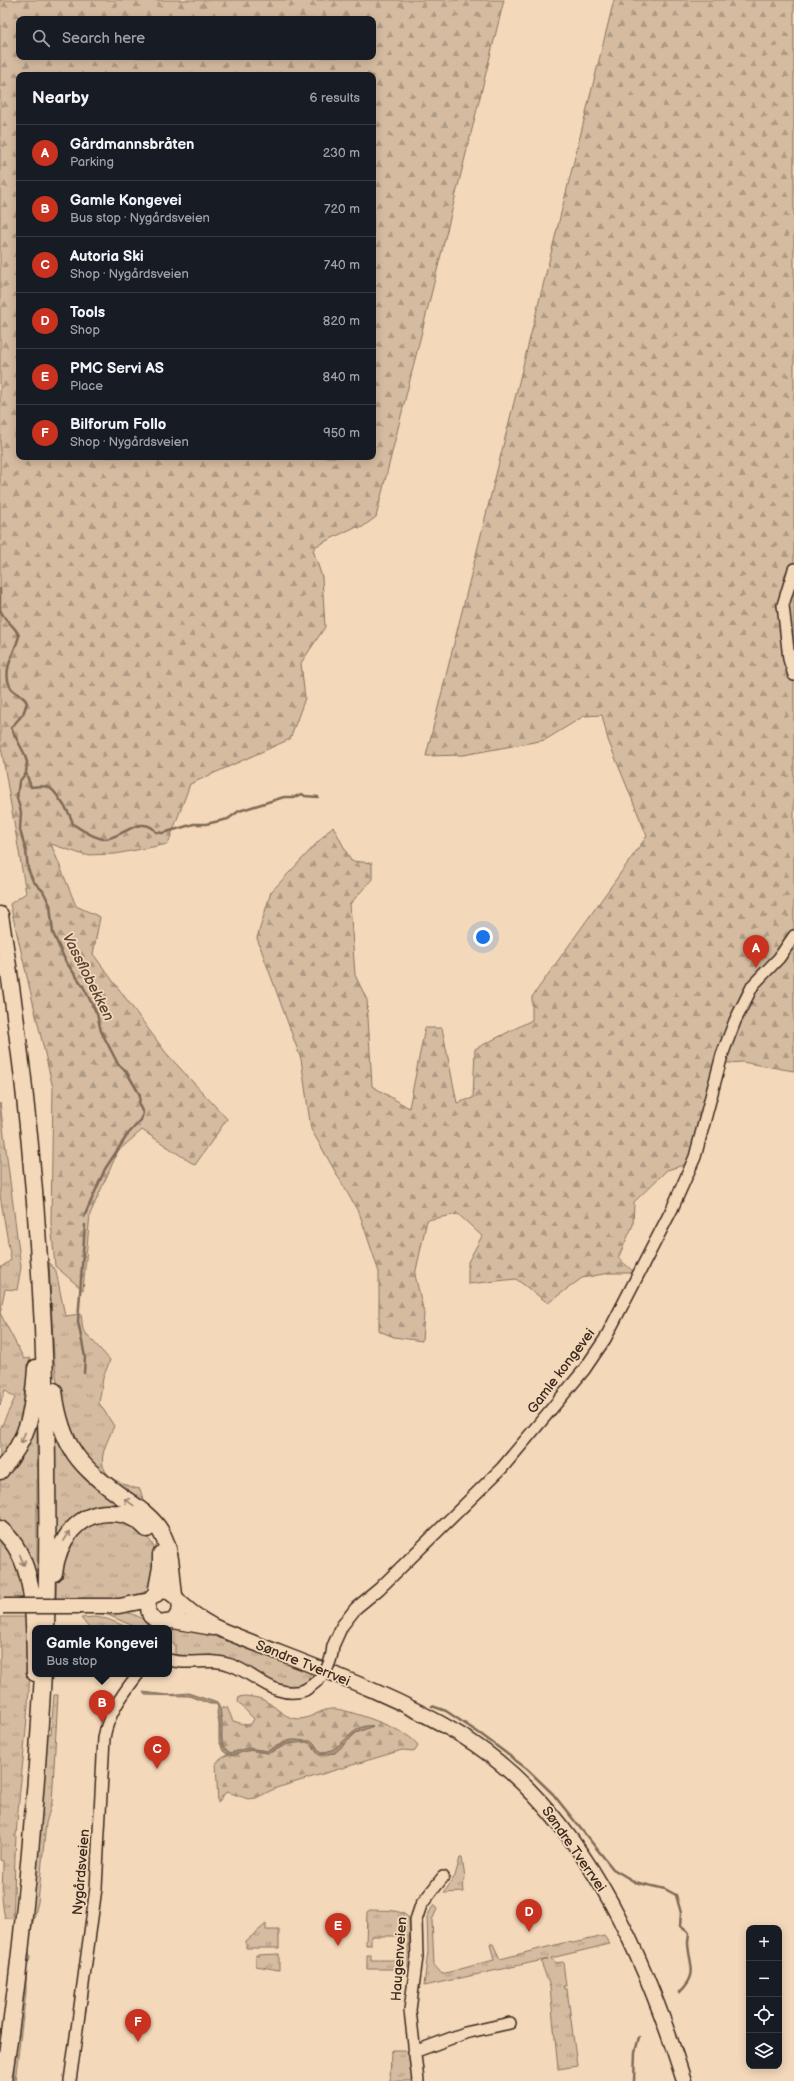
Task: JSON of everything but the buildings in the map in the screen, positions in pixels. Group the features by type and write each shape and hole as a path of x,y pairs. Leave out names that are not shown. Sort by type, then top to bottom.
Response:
{"highway":[{"path":"0,915 19,1040 33,1164 43,1321 48,1484 46,1625"},
{"path":"0,948 14,1043 25,1148 38,1345 42,1484 40,1625"},
{"path":"43,1321 55,1401 60,1423 67,1443 77,1459 90,1472 143,1512 160,1530 169,1552 176,1598"},
{"path":"0,1472 21,1444 29,1424 33,1405 38,1345"},
{"path":"46,1625 55,1564 59,1550 71,1530 80,1521 91,1515 118,1513 131,1517 152,1534 161,1553 161,1567 153,1597"},
{"path":"0,1529 17,1548 25,1565 34,1625"},
{"path":"0,2060 13,1969 30,1784 36,1703 36,1677"},
{"path":"3,2081 18,1977 29,1876 43,1677"}],"main road":[{"path":"1,1606 119,1606 153,1597 165,1591 220,1629"},
{"path":"153,1597 148,1608 153,1621"},
{"path":"170,1624 180,1610 176,1598"},
{"path":"119,1606 159,1623 220,1629"},
{"name":"Søndre Tverrvei","path":"220,1629 369,1690 423,1715 478,1747 525,1786 570,1838 612,1906 664,2020 684,2081"}],"street":[{"path":"794,569 783,605 789,659 794,676"},
{"name":"Gamle kongevei","path":"172,1661 184,1663 217,1661 245,1671 279,1691 289,1692 305,1690 325,1674 330,1661 333,1646 342,1626 356,1608 379,1589 502,1468 584,1370 605,1339 672,1210 695,1157 722,1055 735,1021 754,985 779,958 794,936"},
{"name":"Nygårdsveien","path":"70,2081 96,1888 104,1738 107,1723 115,1707 136,1677"},
{"name":"Haugenveien","path":"418,2081 410,2010 417,1957 417,1913 421,1905 443,1877"},
{"path":"414,2052 465,2033 510,2023"}],"green space":[{"path":"0,0 504,0 376,517 361,528 355,527 316,546 313,550 322,577 325,627 301,663 305,698 290,739 190,784 168,844 115,854 84,855 51,844 76,906 100,917 93,954 166,1053 227,1119 195,1165 142,1130 118,1151 90,1214 83,1290 55,1266 51,1222 53,1088 10,904 26,893 0,741"},
{"path":"614,0 794,0 794,1071 742,1062 715,1064 694,1162 667,1170 634,1202 633,1225 618,1258 635,1273 609,1273 582,1278 548,1303 516,1279 468,1284 468,1262 482,1236 458,1214 427,1220 415,1275 424,1313 422,1341 394,1337 379,1331 379,1272 360,1215 311,1129 301,1059 257,938 271,892 333,826 351,861 372,863 372,879 350,904 355,975 367,1000 372,1086 409,1108 425,1028 442,1028 457,1103 473,1098 475,1049 532,1020 532,997 647,836 608,740 602,715 584,716 545,740 463,755 426,756"},
{"path":"0,1103 21,1267 17,1290 5,1289 0,1313 0,1268 11,1260 0,1195"},
{"path":"49,1262 56,1271 65,1316 81,1314 83,1330 110,1360 103,1378 99,1403 114,1426 104,1450 103,1464 105,1471 110,1477 119,1482 140,1489 143,1499 131,1498 79,1452 60,1406 54,1358"},
{"path":"0,1313 24,1359 30,1358 30,1390 23,1426 0,1464 0,1429 15,1398 5,1390 0,1405"},
{"path":"50,1399 62,1441 134,1508 105,1507 53,1556"},
{"path":"37,1418 37,1600 0,1523 0,1474"},
{"path":"125,1518 144,1534 154,1547 155,1562 152,1587 131,1597 106,1601 56,1600 56,1578 60,1560 83,1524"},
{"path":"0,1532 13,1548 29,1601 0,1600"},
{"path":"86,1611 112,1611 131,1614 145,1621 147,1625 131,1625 108,1615"},
{"path":"0,1617 29,1617 30,1672 16,1836 13,1918 5,1918 3,1910 3,1861 0,1860"},
{"path":"95,1617 107,1619 122,1625 87,1625 81,1618"},
{"path":"174,1628 218,1635 311,1672 307,1684 300,1688 277,1686 232,1660 182,1659 175,1656 175,1645 172,1643 172,1633"},
{"path":"54,1695 58,1695 52,1802 46,1823 38,1902 28,1942 30,1959 26,1966 26,1992 14,2081 14,2040 46,1744 48,1734 51,1734"},
{"path":"245,1696 265,1701 284,1714 298,1719 309,1717 330,1709 355,1714 394,1728 413,1740 418,1746 415,1751 402,1750 276,1788 256,1798 248,1799 228,1792 225,1793 218,1803 216,1763 226,1755 250,1751 269,1753 290,1743 302,1741 296,1740 286,1741 267,1751 247,1748 231,1753 227,1750 224,1747 222,1738 220,1708 227,1707 233,1721 247,1725 251,1724 254,1719 238,1702 239,1697","holes":["373,1726 356,1733 335,1753 319,1755 314,1747 307,1742 314,1743 320,1752 328,1751 341,1744 359,1730 365,1727"]},
{"path":"460,1858 462,1858 465,1878 463,1883 464,1892 444,1893 455,1876"},
{"path":"434,1904 437,1909 432,1920 434,1965 442,1974 494,1960 490,1944 493,1944 500,1959 567,1942 573,1943 604,1936 610,1944 551,1958 555,1963 563,1962 566,1986 563,1986 564,1989 567,1989 577,2066 558,2069 550,1987 541,1962 548,1959 424,1986 428,1951 427,1917"},
{"path":"370,1910 396,1911 409,1918 411,1967 408,1967 408,1936 371,1936 371,1945 366,1945 367,1912"},
{"path":"266,1924 266,1930 279,1930 279,1948 246,1948 246,1941"},
{"path":"279,1954 279,1970 256,1966 256,1955"},
{"path":"367,1955 371,1955 371,1960 396,1960 396,1969 367,1969"},
{"path":"393,2050 404,2050 411,2055 414,2081 390,2081 391,2052"}],"water":[{"path":"143,1692 167,1695 188,1693 218,1703 221,1715 223,1744 231,1753 247,1748 267,1751 291,1740 312,1741 320,1752 328,1751 341,1744 352,1733 359,1729 365,1726 373,1726 356,1733 335,1753 319,1755 311,1744 306,1742 287,1744 268,1753 249,1750 230,1756 223,1751 219,1740 218,1707 216,1704 210,1704 189,1696 145,1695"}],"waterway":[{"name":"Vassflobekken","path":"0,589 0,608"},
{"name":"Vassflobekken","path":"0,609 1,613 19,636 8,668 8,682 11,688 24,698 27,703 23,714 11,728 27,762 26,773 19,782 17,798 21,812 20,830 26,851 28,869 33,881 43,891 50,905 53,933 66,962 83,986 97,1014 101,1031 118,1064 126,1071 140,1095 139,1105 143,1113 141,1120 128,1134 105,1169 84,1217"},
{"path":"26,773 31,787 44,786 54,791 68,811 73,824 101,839 111,838 138,826 145,825 151,827 156,832 163,833 194,824 206,824 228,819 239,811 284,797 295,797 302,794 305,796 318,797"},
{"name":"Vassflobekken","path":"84,1373 85,1357 78,1321 85,1225"},
{"path":"432,1706 446,1711 482,1735 527,1769 553,1794 613,1869 635,1882 665,1889 676,1895 681,1913 680,1926 689,1933 688,1943 692,1969 689,1980 679,1993"},
{"path":"634,2081 635,2052 639,2037"}],"place":[{"name":"Gårdmannsbråten","path":"756,968"},
{"name":"Gamle Kongevei","path":"102,1723"},
{"name":"Autoria Ski","path":"157,1769"},
{"name":"Tools","path":"529,1932"},
{"name":"PMC Servi AS","path":"338,1946"},
{"name":"Bilforum Follo","path":"138,2042"}]}
